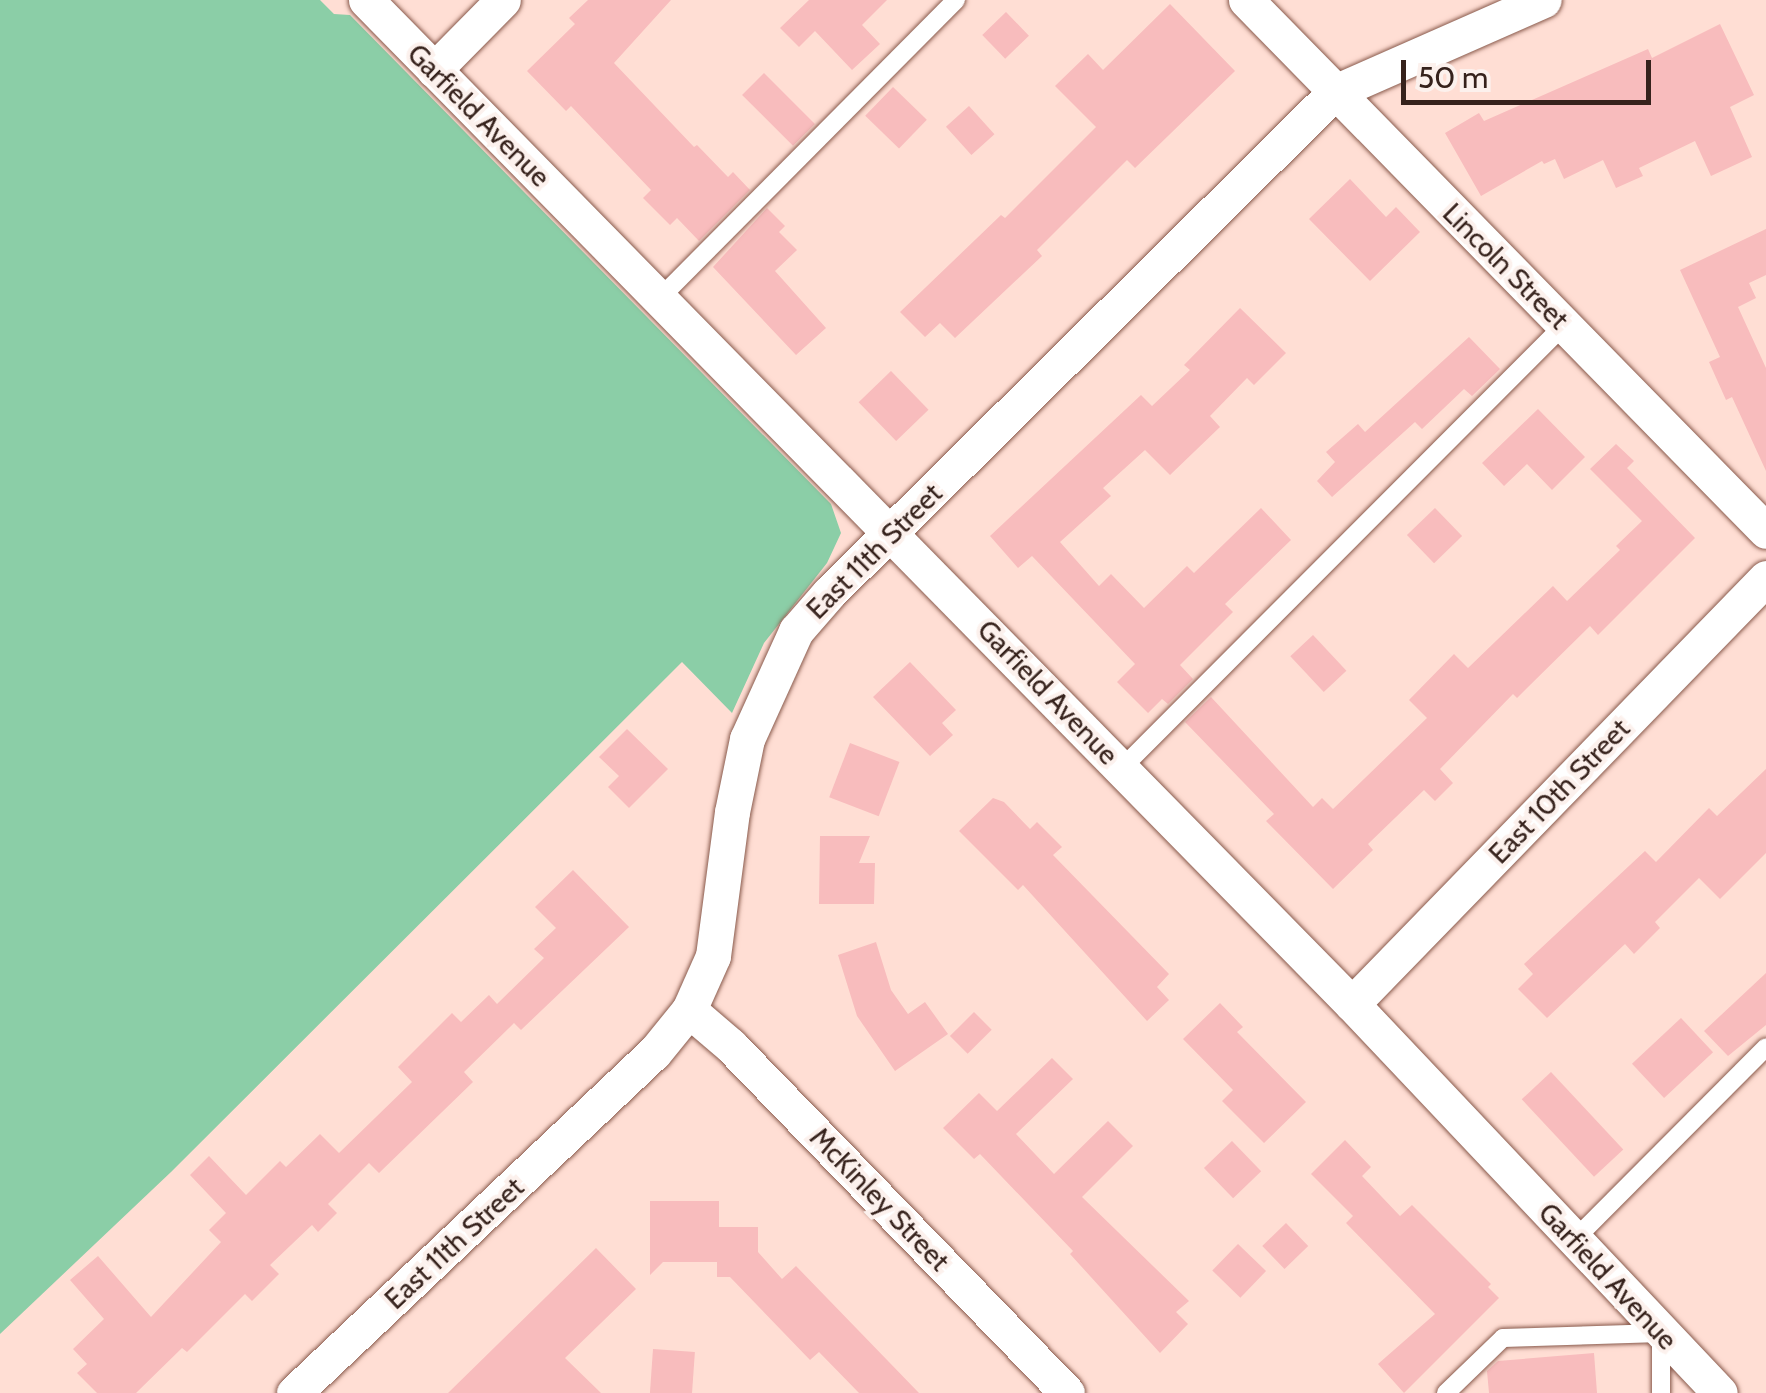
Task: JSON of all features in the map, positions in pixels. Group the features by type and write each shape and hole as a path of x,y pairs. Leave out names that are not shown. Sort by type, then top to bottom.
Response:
{"street":[{"name":"Garfield Avenue","path":"366,0 1352,1004 1720,1393"},
{"path":"434,70 502,0"},
{"name":"Lincoln Street","path":"1246,0 1766,530"},
{"name":"East 11th Street","path":"294,1393 640,1066 689,1010 713,956 748,739 773,675 796,631 1335,92 1544,0"},
{"name":"East 10th Street","path":"1352,1004 1766,578"},
{"name":"McKinley Street","path":"689,1010 730,1045 1068,1393"}],"lane":[{"path":"660,298 956,0"},
{"path":"1122,768 1564,325"},
{"path":"1574,1240 1766,1047"},
{"path":"1446,1393 1503,1338 1662,1333 1661,1393"}],"green space":[{"path":"0,0 320,0 334,14 350,15 831,504 841,533 827,563 764,643 732,713 682,662 171,1172 0,1334"}],"building":[{"path":"588,0 671,0 614,63 694,147 697,145 728,177 733,172 750,190 699,241 677,218 670,225 643,198 651,190 571,106 566,111 527,71 575,24 569,18"},
{"path":"809,0 887,0 862,25 880,44 852,70 815,31 799,47 780,28"},
{"path":"1170,4 1235,71 1135,168 1127,160 1037,250 1042,256 955,338 940,323 925,337 900,312 1001,215 1005,218 1096,127 1055,86 1088,54 1103,70"},
{"path":"1006,12 1029,36 1005,59 982,35"},
{"path":"1720,24 1754,95 1730,107 1752,157 1711,176 1695,141 1639,168 1643,176 1616,188 1603,160 1564,179 1555,159 1544,164 1542,161 1481,196 1445,133 1479,113 1484,121 1648,49 1652,58"},
{"path":"764,73 815,124 793,146 742,95"},
{"path":"893,87 927,120 899,148 865,116"},
{"path":"969,106 994,134 971,155 946,127"},
{"path":"1350,179 1386,217 1396,207 1420,232 1370,281 1309,219"},
{"path":"767,208 785,226 779,232 797,250 775,271 826,328 796,355 713,267"},
{"path":"1766,229 1766,275 1749,283 1756,298 1738,307 1766,368 1766,471 1732,397 1726,400 1709,362 1720,357 1680,270"},
{"path":"1240,308 1286,353 1254,385 1247,378 1210,416 1220,427 1170,475 1145,450 1103,488 1111,496 1060,542 1099,586 1111,574 1144,608 1187,566 1194,573 1261,508 1291,540 1225,604 1233,612 1180,665 1193,679 1168,704 1162,699 1148,713 1117,682 1135,664 1032,556 1018,568 990,536 1141,395 1152,406 1190,370 1184,365"},
{"path":"1469,337 1500,369 1472,396 1464,389 1422,429 1415,422 1332,497 1317,481 1335,462 1326,452 1358,424 1365,432"},
{"path":"891,371 929,410 896,441 859,402"},
{"path":"1538,409 1585,457 1552,490 1527,464 1504,486 1482,463"},
{"path":"1616,444 1634,461 1627,468 1695,538 1598,635 1590,626 1517,698 1513,694 1440,769 1453,783 1435,801 1424,790 1368,844 1373,850 1333,889 1266,821 1274,814 1185,722 1211,697 1313,807 1322,798 1333,809 1427,718 1409,700 1454,654 1468,668 1553,586 1567,601 1620,550 1616,546 1642,521 1590,469"},
{"path":"1435,508 1462,536 1434,563 1407,535"},
{"path":"1313,635 1346,671 1324,692 1290,656"},
{"path":"910,662 956,710 942,723 953,735 930,756 873,697"},
{"path":"627,729 668,769 629,808 608,787 619,776 599,757"},
{"path":"850,743 899,762 879,816 829,797"},
{"path":"1766,769 1766,853 1720,899 1699,878 1655,922 1660,928 1634,954 1625,944 1547,1018 1518,989 1533,974 1524,964 1645,851 1656,862 1709,808 1717,816"},
{"path":"993,798 1004,802 1030,829 1037,822 1062,847 1053,855 1169,974 1157,987 1169,1000 1147,1021 1023,885 1018,890 959,831"},
{"path":"820,836 870,836 859,863 875,863 874,904 819,904"},
{"path":"573,870 629,927 521,1030 514,1023 464,1072 473,1082 379,1173 369,1163 328,1204 337,1213 318,1232 312,1225 270,1265 279,1274 252,1301 245,1294 187,1352 182,1348 136,1393 97,1393 77,1373 87,1364 73,1349 104,1319 70,1280 98,1256 151,1317 221,1242 209,1230 226,1213 190,1175 209,1156 246,1195 280,1161 286,1167 320,1134 339,1153 412,1082 398,1067 452,1013 461,1022 489,995 497,1004 544,958 534,949 556,928 535,907"},
{"path":"876,942 891,990 908,1014 925,1002 948,1034 895,1071 857,1016 838,955"},
{"path":"1766,973 1766,1025 1728,1056 1704,1031"},
{"path":"1220,1003 1243,1027 1237,1032 1306,1102 1264,1143 1222,1101 1233,1090 1183,1039"},
{"path":"974,1012 992,1030 968,1054 950,1036"},
{"path":"1681,1018 1713,1052 1664,1098 1632,1064"},
{"path":"1052,1058 1073,1079 1016,1134 1054,1174 1108,1121 1133,1146 1082,1197 1189,1301 1176,1312 1188,1324 1160,1353 1070,1254 1073,1251 980,1154 974,1159 943,1128 979,1093 997,1111"},
{"path":"1551,1072 1623,1150 1594,1177 1522,1099"},
{"path":"1345,1140 1371,1167 1362,1176 1400,1216 1412,1205 1491,1284 1488,1287 1499,1298 1404,1393 1378,1364 1435,1314 1346,1223 1353,1216 1311,1174"},
{"path":"1232,1141 1261,1171 1233,1198 1204,1168"},
{"path":"650,1201 719,1201 719,1227 758,1227 758,1252 782,1279 796,1266 919,1393 859,1393 819,1352 810,1360 730,1277 717,1277 717,1262 663,1262 650,1275"},
{"path":"1286,1223 1308,1246 1284,1269 1262,1246"},
{"path":"1238,1244 1266,1271 1240,1298 1212,1271"},
{"path":"596,1248 636,1289 565,1358 601,1393 448,1393"},
{"path":"653,1349 695,1352 692,1393 650,1393"},
{"path":"1594,1353 1597,1393 1489,1393 1487,1371 1498,1361"}]}
